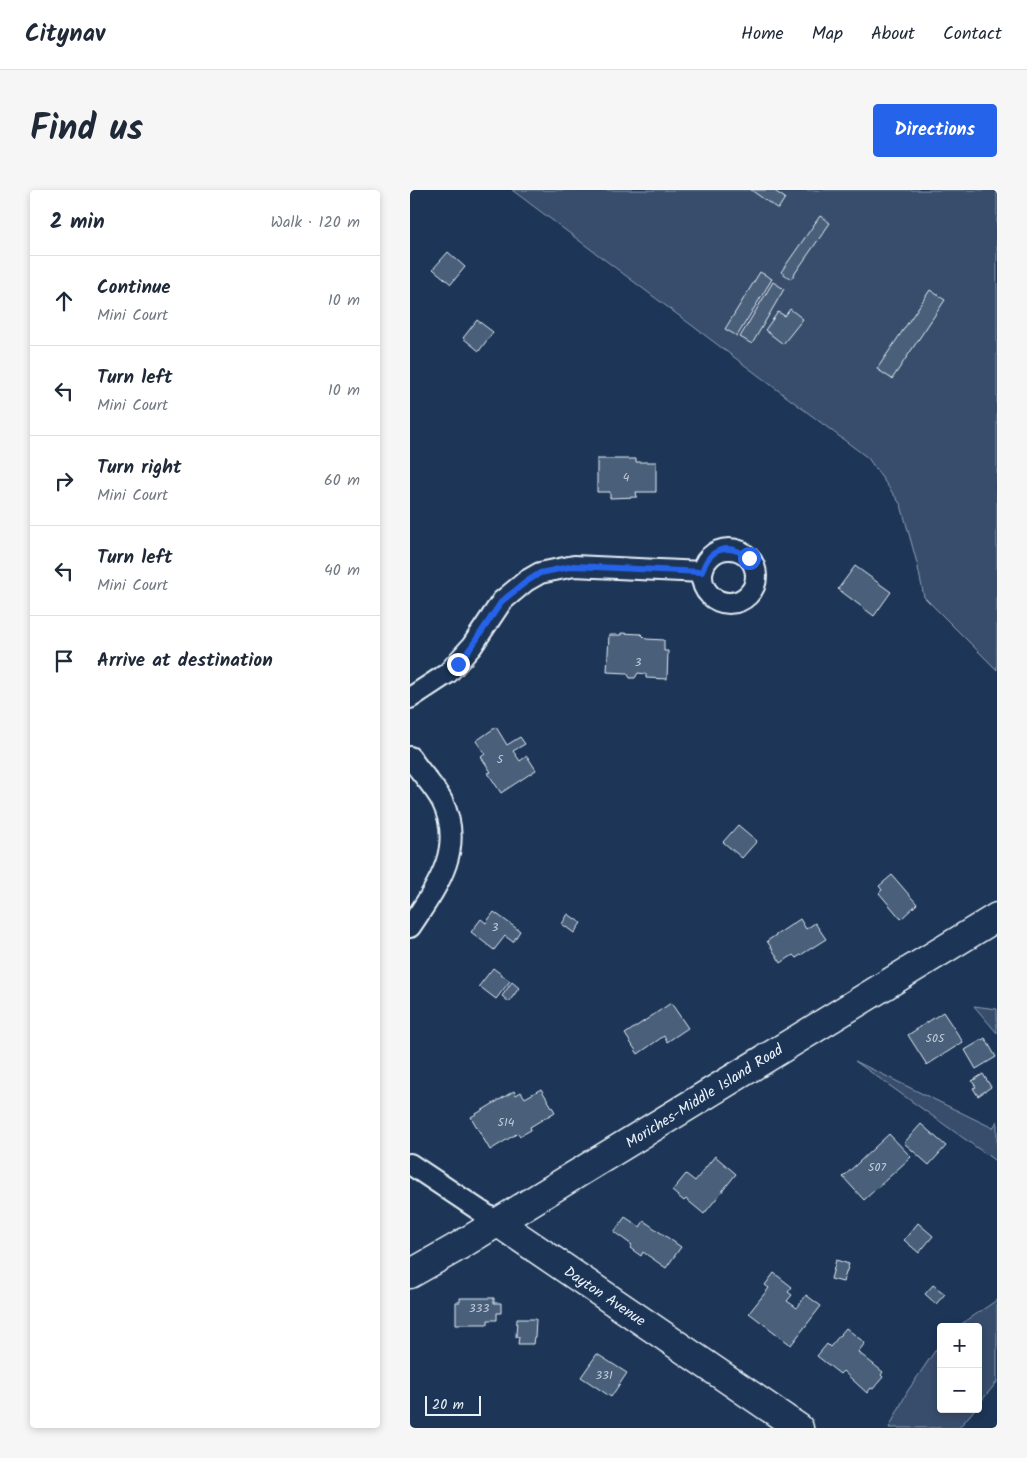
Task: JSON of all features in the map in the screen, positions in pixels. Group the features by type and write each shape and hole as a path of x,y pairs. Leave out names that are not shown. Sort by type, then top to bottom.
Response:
{"main road":[{"name":"Moriches-Middle Island Road","path":"410,1274 997,917"},
{"name":"Dayton Avenue","path":"497,1222 799,1428"}],"street":[{"path":"410,698 448,673 472,646 502,601 540,573 574,566 702,572"},
{"path":"410,758 441,800 451,828 452,844 442,876 410,927"},
{"name":"Dayton Avenue","path":"410,1164 497,1222"}],"shaded area":[{"path":"512,190 997,190 997,670 924,597 901,505 868,458"},
{"path":"974,1006 997,1009 997,1033"},
{"path":"855,1061 993,1128 997,1121 997,1162"},
{"path":"997,1300 997,1382 982,1400 982,1323 963,1323"},
{"path":"937,1348 937,1413 972,1413 959,1428 889,1428 907,1392"}],"building":[{"path":"751,190 773,190 785,198 778,209"},
{"path":"820,216 830,223 791,279 781,272"},
{"path":"448,252 465,267 451,284 433,269"},
{"path":"760,272 772,279 737,336 725,329"},
{"path":"773,282 784,289 752,344 740,337"},
{"path":"930,290 945,300 892,379 877,369"},
{"path":"790,309 803,319 783,344 765,330 778,312 785,316"},
{"path":"477,320 493,332 479,351 463,338"},
{"path":"597,459 636,459 636,462 656,462 656,492 636,492 637,497 610,498 610,492 597,492"},
{"path":"855,566 891,592 874,616 838,589"},
{"path":"621,633 641,634 646,639 664,640 664,651 668,651 667,679 646,678 646,674 638,673 635,678 630,678 627,673 607,672 609,635 621,635"},
{"path":"496,727 507,745 520,737 525,744 513,751 520,761 527,756 536,770 501,793 488,773 491,772 481,757 485,754 476,741"},
{"path":"738,825 757,841 742,858 723,842"},
{"path":"892,875 917,904 901,919 879,893 882,890 879,886"},
{"path":"494,912 520,931 513,942 505,936 494,950 471,932 481,919 486,923"},
{"path":"568,914 581,923 574,933 562,924"},
{"path":"800,919 806,929 815,923 826,939 796,958 793,955 781,963 767,941"},
{"path":"493,968 510,981 496,999 479,986"},
{"path":"512,982 519,988 509,1002 502,996"},
{"path":"671,1003 688,1028 667,1042 664,1036 638,1054 625,1034"},
{"path":"943,1012 963,1042 927,1065 908,1035"},
{"path":"985,1038 996,1057 976,1069 965,1050"},
{"path":"983,1074 991,1087 978,1096 973,1088 976,1087 972,1081"},
{"path":"541,1089 555,1112 530,1127 531,1130 520,1136 518,1133 490,1150 471,1117 514,1091 516,1095 521,1092 525,1098"},
{"path":"921,1124 946,1146 929,1165 904,1143"},
{"path":"889,1134 911,1157 864,1200 843,1177"},
{"path":"715,1156 736,1174 704,1214 686,1199 684,1201 672,1191 686,1174 695,1181"},
{"path":"625,1217 640,1227 644,1221 681,1247 666,1268 643,1252 641,1256 630,1248 632,1245 614,1232"},
{"path":"918,1223 933,1236 919,1253 904,1240"},
{"path":"836,1260 849,1264 843,1282 831,1279"},
{"path":"774,1273 792,1287 788,1292 792,1295 787,1301 797,1308 806,1295 821,1306 791,1345 749,1313 769,1288 765,1285"},
{"path":"933,1285 945,1294 936,1304 925,1294"},
{"path":"460,1298 494,1298 494,1303 501,1303 501,1313 497,1313 497,1320 488,1320 488,1324 456,1324 456,1302 460,1302"},
{"path":"517,1319 536,1319 533,1344 518,1344 519,1337 516,1337"},
{"path":"846,1328 865,1343 858,1352 883,1372 881,1375 883,1377 867,1393 843,1371 840,1374 817,1356 827,1344 830,1347"},
{"path":"597,1354 627,1373 611,1397 581,1377"}],"route":[{"path":"458,664 502,601 511,592 540,573 574,566 702,572 704,564 710,557 725,549 734,549 742,552 749,558"}]}
